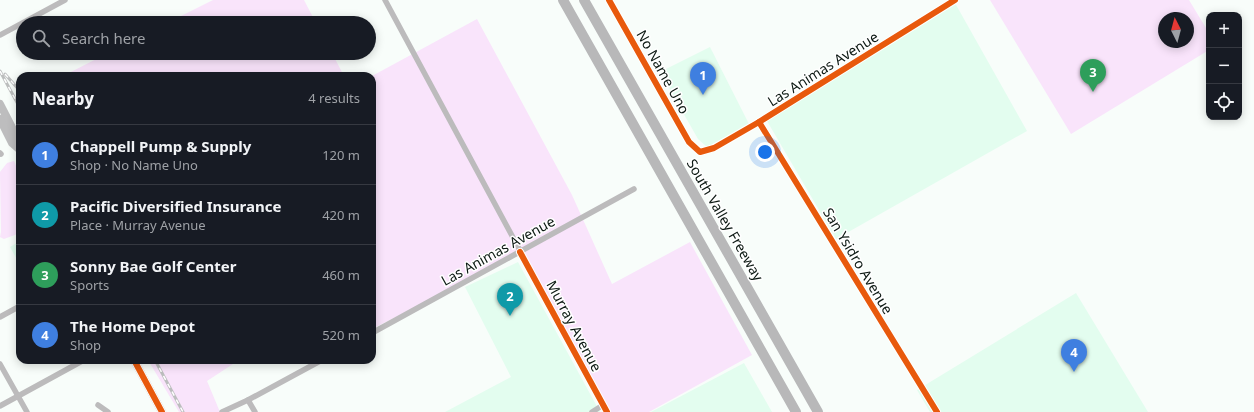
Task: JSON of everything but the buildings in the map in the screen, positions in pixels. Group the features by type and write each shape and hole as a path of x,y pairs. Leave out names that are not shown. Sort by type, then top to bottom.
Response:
{"highway":[{"path":"563,0 796,412"},
{"name":"South Valley Freeway","path":"584,0 818,412"}],"main road":[{"path":"0,104 16,135"},
{"path":"0,119 12,143 16,146"},
{"path":"136,364 162,412"}],"street":[{"path":"35,16 65,0"},
{"name":"Murray Avenue","path":"385,0 607,412"},
{"name":"No Name Uno","path":"609,0 689,142 700,152"},
{"name":"Las Animas Avenue","path":"700,152 714,148 759,122 955,0"},
{"path":"0,35 16,26"},
{"name":"San Ysidro Avenue","path":"759,122 937,412"},
{"name":"Las Animas Avenue","path":"376,331 634,189"},
{"path":"0,317 16,308"},
{"path":"0,364 27,412"},
{"path":"0,406 77,364"},
{"path":"222,412 228,411 315,364"},
{"path":"248,400 255,412"},
{"path":"98,404 108,412"},
{"path":"592,412 603,405"}],"shaded area":[{"path":"213,0 304,0 312,16 181,16"},
{"path":"990,0 1189,0 1206,28 1206,52 1071,134"},
{"path":"955,3 1027,131 836,239 767,121"},
{"path":"477,19 572,195 612,284 690,242 752,355 649,412 611,412 558,321 523,253 376,327 376,74"},
{"path":"710,47 749,124 707,147 698,139 660,72"},
{"path":"94,60 336,60 342,72 71,72"},
{"path":"14,161 16,166 16,234 4,239 0,237 0,172 7,163"},
{"path":"16,243 16,258 10,247"},
{"path":"518,262 600,412 445,412 511,377 465,287"},
{"path":"1076,293 1148,412 930,412 917,390"},
{"path":"744,363 772,412 651,412"},
{"path":"150,364 233,364 207,381 220,412 179,412"}],"railway":[{"path":"0,71 16,101"},
{"path":"5,74 16,86"},
{"path":"157,364 183,412"}],"cycle path":[{"path":"609,0 689,142 700,152 714,148 759,122 955,0"},
{"path":"759,122 937,412"},
{"path":"520,252 607,412"},
{"path":"136,364 162,412"}],"place":[{"name":"Sonny Bae Golf Center","path":"1093,92"},
{"name":"Chappell Pump & Supply","path":"703,95"},
{"name":"Pacific Diversified Insurance","path":"510,316"},
{"name":"The Home Depot","path":"1074,372"}]}
